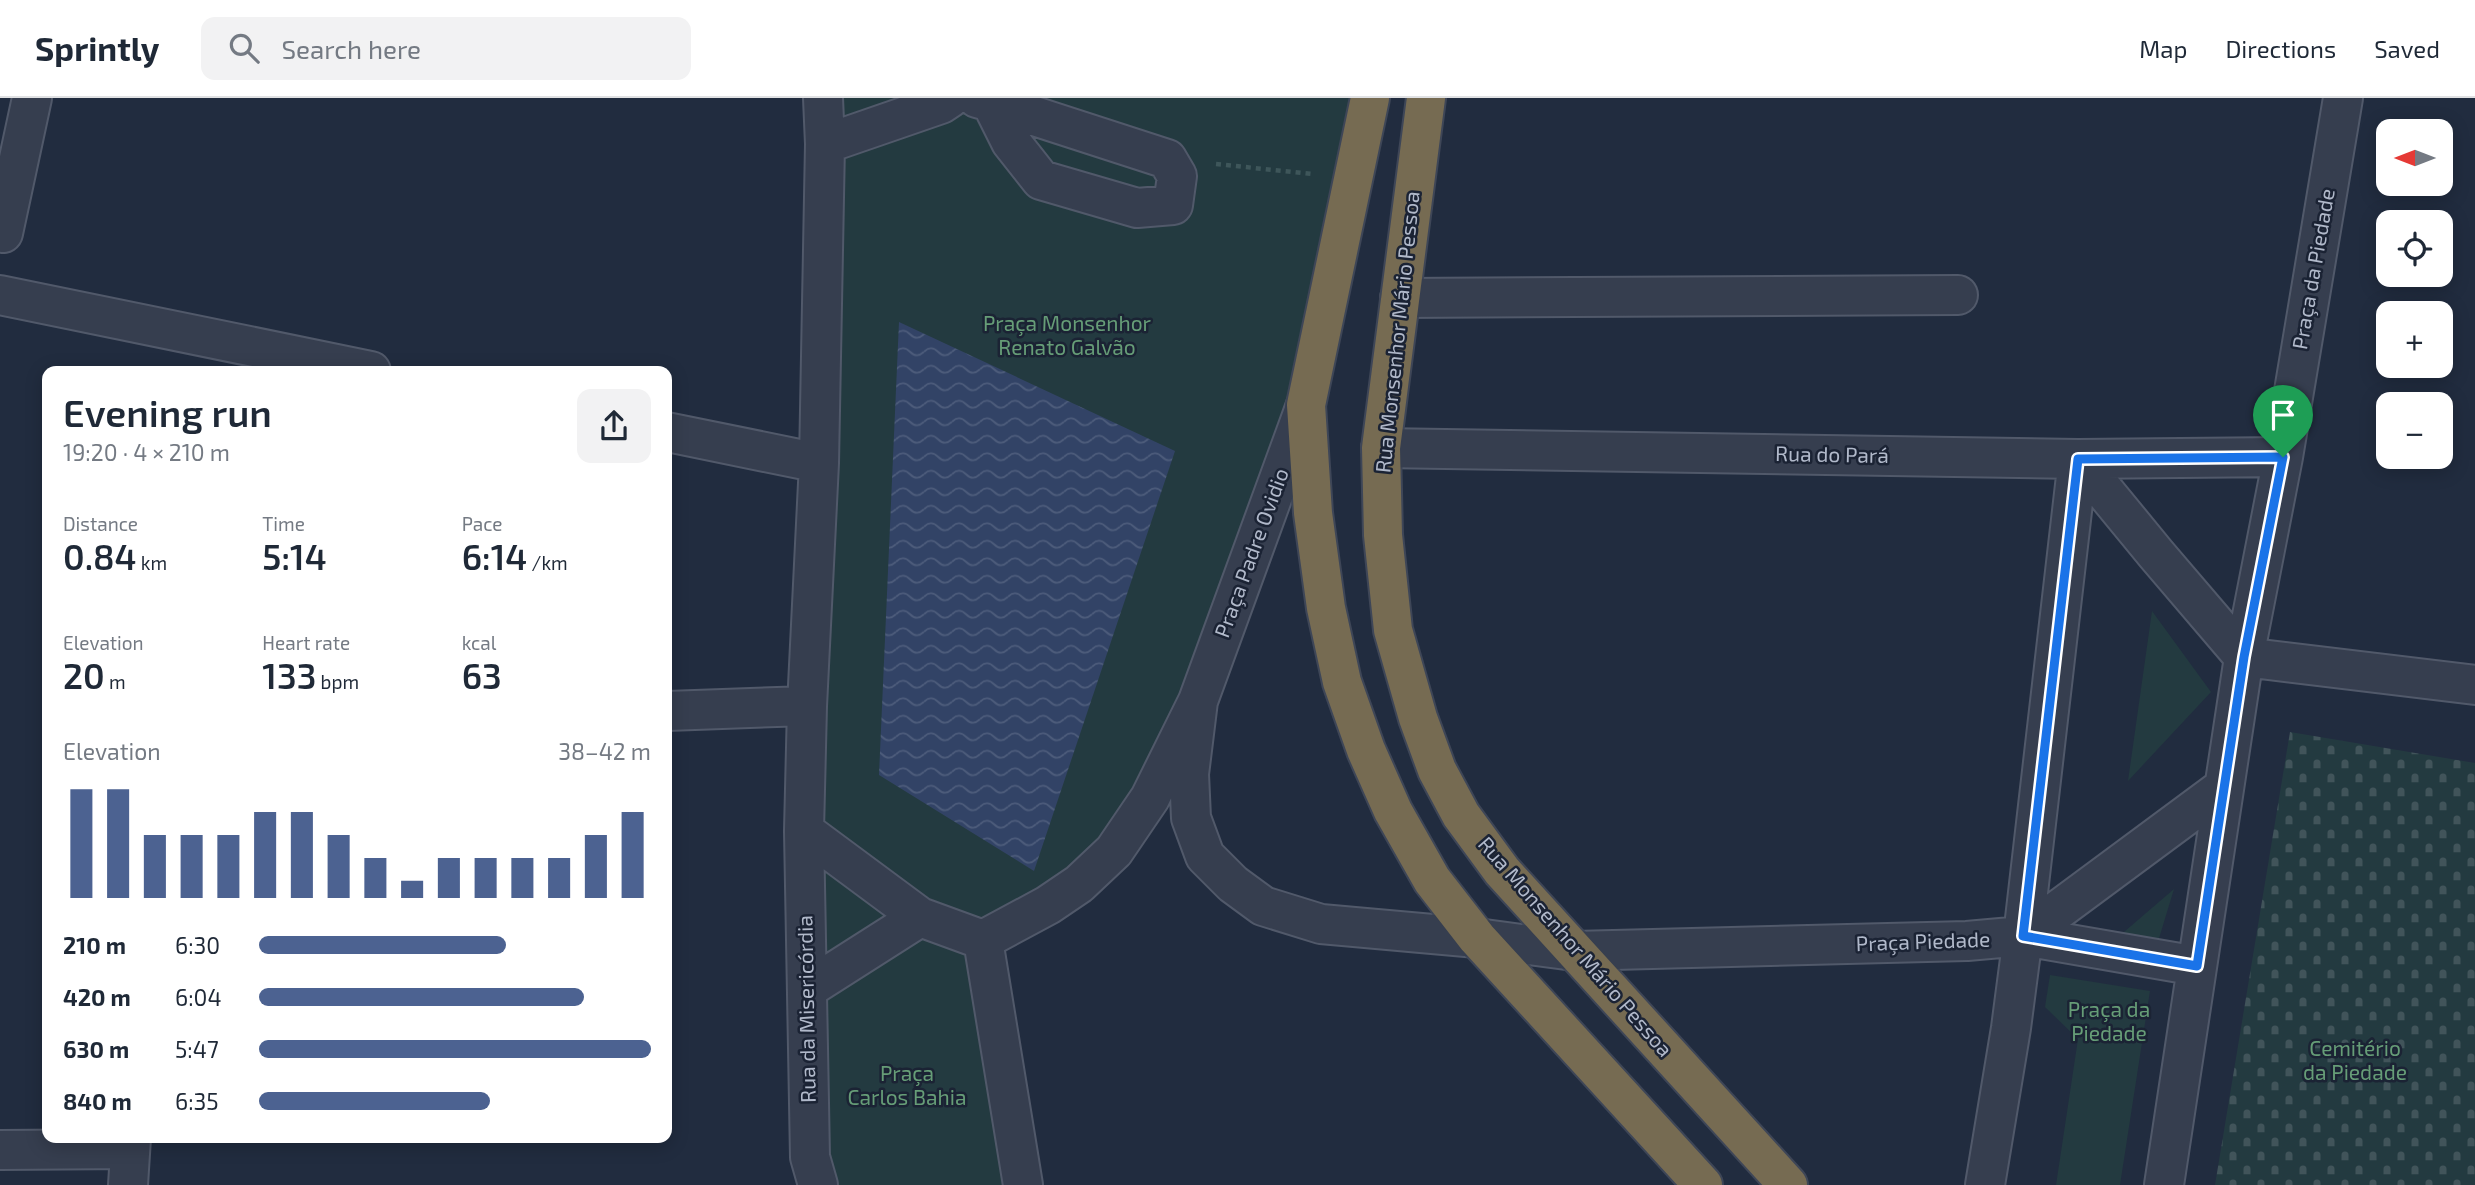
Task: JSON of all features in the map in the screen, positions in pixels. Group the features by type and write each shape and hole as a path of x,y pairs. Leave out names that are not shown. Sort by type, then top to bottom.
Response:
{"highway":[{"path":"1370,98 1306,405 1315,526 1326,608 1342,682 1366,750 1393,811 1433,880 1477,938 1703,1185"},
{"name":"Rua Monsenhor Mário Pessoa","path":"1426,98 1381,448 1383,535 1393,630 1418,718 1437,770 1461,815 1502,871 1788,1185"}],"street":[{"path":"3,233 32,98"},
{"path":"823,98 825,144 819,463 804,831 920,917 983,940 1048,905 1079,884 1114,851 1150,798 1198,701"},
{"path":"825,144 942,104 950,98"},
{"name":"Praça da Piedade","path":"2164,1185 2244,657 2283,457 2343,98"},
{"path":"984,100 1167,159 1177,176 1173,205 1137,208 1041,180 1011,142 984,100"},
{"path":"0,295 347,366"},
{"path":"1400,298 1958,295"},
{"name":"Praça Padre Ovidio","path":"1198,701 1306,405"},
{"path":"672,433 819,463"},
{"name":"Rua do Pará","path":"1381,448 2078,459 2283,457"},
{"path":"2078,459 2244,657 2475,685"},
{"path":"1985,1185 2023,936 2078,459"},
{"path":"1198,701 1189,774 1191,818 1205,856 1233,884 1263,906 1321,924 1477,938 1574,951"},
{"path":"672,711 807,706"},
{"path":"2023,936 2223,788"},
{"name":"Rua da Misericórdia","path":"804,831 810,1157 818,1185"},
{"path":"807,989 920,917"},
{"name":"Praça Piedade","path":"1574,951 1954,942 2023,936 2197,966"},
{"path":"983,940 1023,1185"},
{"path":"0,1150 129,1157"}],"path":[{"path":"1167,159 1316,174"}],"green space":[{"name":"Praça Monsenhor Renato Galvão","path":"824,98 1356,98 1297,398 1189,695 1105,847 983,940 1023,1185 818,1185 804,831 816,826"},
{"path":"2152,611 2211,692 2128,781"},
{"name":"Cemitério da Piedade","path":"2290,732 2475,763 2475,1185 2215,1185"},
{"name":"Praça da Piedade","path":"2174,889 2157,945 2117,938"},
{"name":"Praça da Piedade","path":"2050,975 2150,991 2120,1185 2056,1185 2078,1039 2045,1007"}],"water":[{"path":"899,322 1175,451 1034,871 879,775"}],"route":[{"path":"2283,457 2244,657 2197,966 2023,936 2078,459 2283,457"}],"park label":[{"name":"Praça Carlos Bahia","path":"907,1086"}]}
